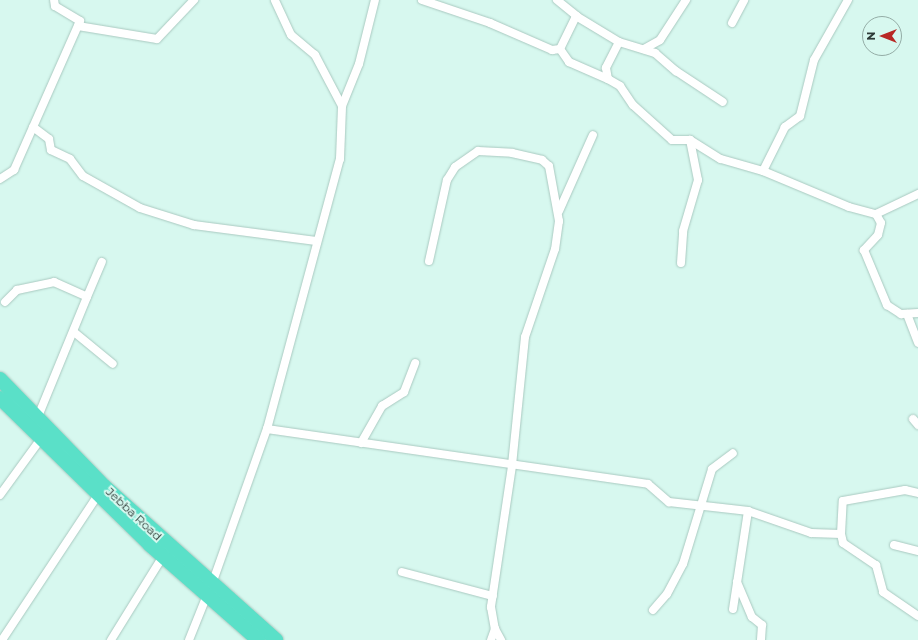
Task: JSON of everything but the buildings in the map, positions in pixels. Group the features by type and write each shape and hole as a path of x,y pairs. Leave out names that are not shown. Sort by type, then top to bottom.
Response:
{"highway":[{"name":"Jebba Road","path":"0,379 36,419 210,589 276,640"},
{"path":"0,398 40,440 163,556 210,589 258,640"}],"street":[{"path":"0,179 14,170 80,21 55,6 54,0"},
{"path":"78,26 157,39 194,0"},
{"path":"275,0 291,35 315,55 342,106"},
{"path":"189,640 210,589 267,430 316,241 334,188 340,159 342,106 359,64 375,0"},
{"path":"422,0 490,23 552,50 560,49"},
{"path":"557,0 577,16 619,42 655,52 676,71 723,102"},
{"path":"644,49 660,40 686,0"},
{"path":"732,24 744,0"},
{"path":"763,171 785,128 800,116 814,60 848,0"},
{"path":"560,49 566,31 577,16"},
{"path":"608,79 606,68 619,42"},
{"path":"560,49 569,62 608,79 620,86 633,105 672,140 690,140 721,159 763,171 876,214 881,223 878,235 864,250 887,305 901,314 918,313"},
{"path":"33,128 49,139 51,150 70,159 82,176 140,208 194,225 316,241"},
{"path":"558,212 593,135"},
{"path":"681,263 683,231 698,180 690,140"},
{"path":"429,262 447,180 456,167 478,151 512,153 545,163 556,189 558,212 555,249 525,337 512,466 493,596 495,628 491,640"},
{"path":"876,214 918,194"},
{"path":"36,419 74,332 102,262"},
{"path":"5,302 17,290 54,282 87,297"},
{"path":"907,314 918,343"},
{"path":"74,332 113,364"},
{"path":"361,443 382,406 404,392 415,363"},
{"path":"267,430 512,466 648,484 669,502 748,511 812,533 841,534"},
{"path":"0,495 40,440"},
{"path":"652,610 668,594 683,564 699,506 712,469 733,452"},
{"path":"918,493 905,490 842,501 841,534 842,543 876,564 883,592 918,616"},
{"path":"2,640 98,495"},
{"path":"733,609 748,511"},
{"path":"894,545 918,551"},
{"path":"111,640 163,556"},
{"path":"402,572 493,596"},
{"path":"737,582 752,617 762,626 761,640"},
{"path":"495,628 501,640"}]}
